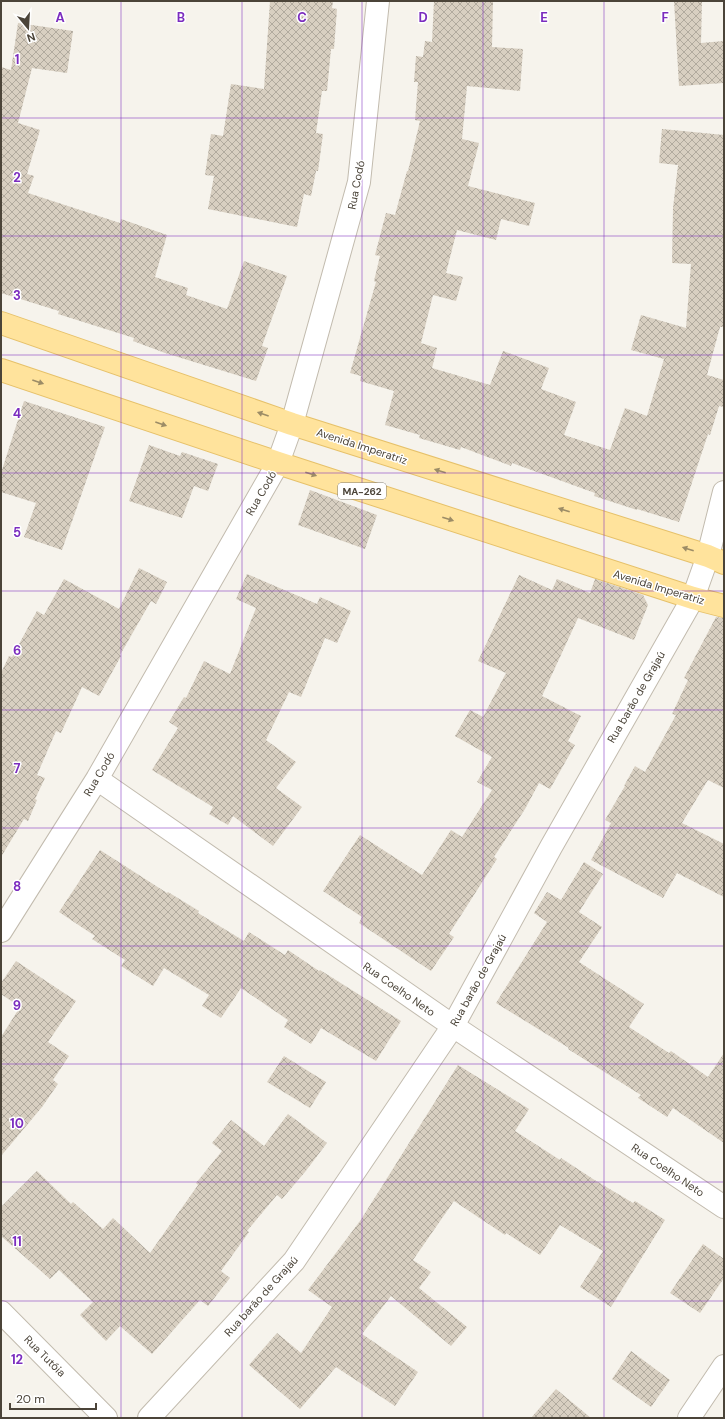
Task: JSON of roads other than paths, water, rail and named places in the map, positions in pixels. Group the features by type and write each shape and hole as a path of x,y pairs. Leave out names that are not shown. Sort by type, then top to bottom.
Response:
{"main road":[{"name":"Avenida Imperatriz","path":"1,323 292,424 716,560"},
{"name":"Avenida Imperatriz","path":"1,370 278,463 693,598 724,606"}],"street":[{"name":"Rua Codó","path":"1,931 97,779 278,463 292,424 359,182 378,1"},
{"name":"Rua barão de Grajaú","path":"149,1418 294,1261 453,1026 551,847 716,560 724,492"},
{"name":"Rua Coelho Neto","path":"97,779 453,1026 724,1207"},
{"name":"Rua Tutóia","path":"1,1312 106,1418"},
{"path":"689,1418 724,1366"}]}
